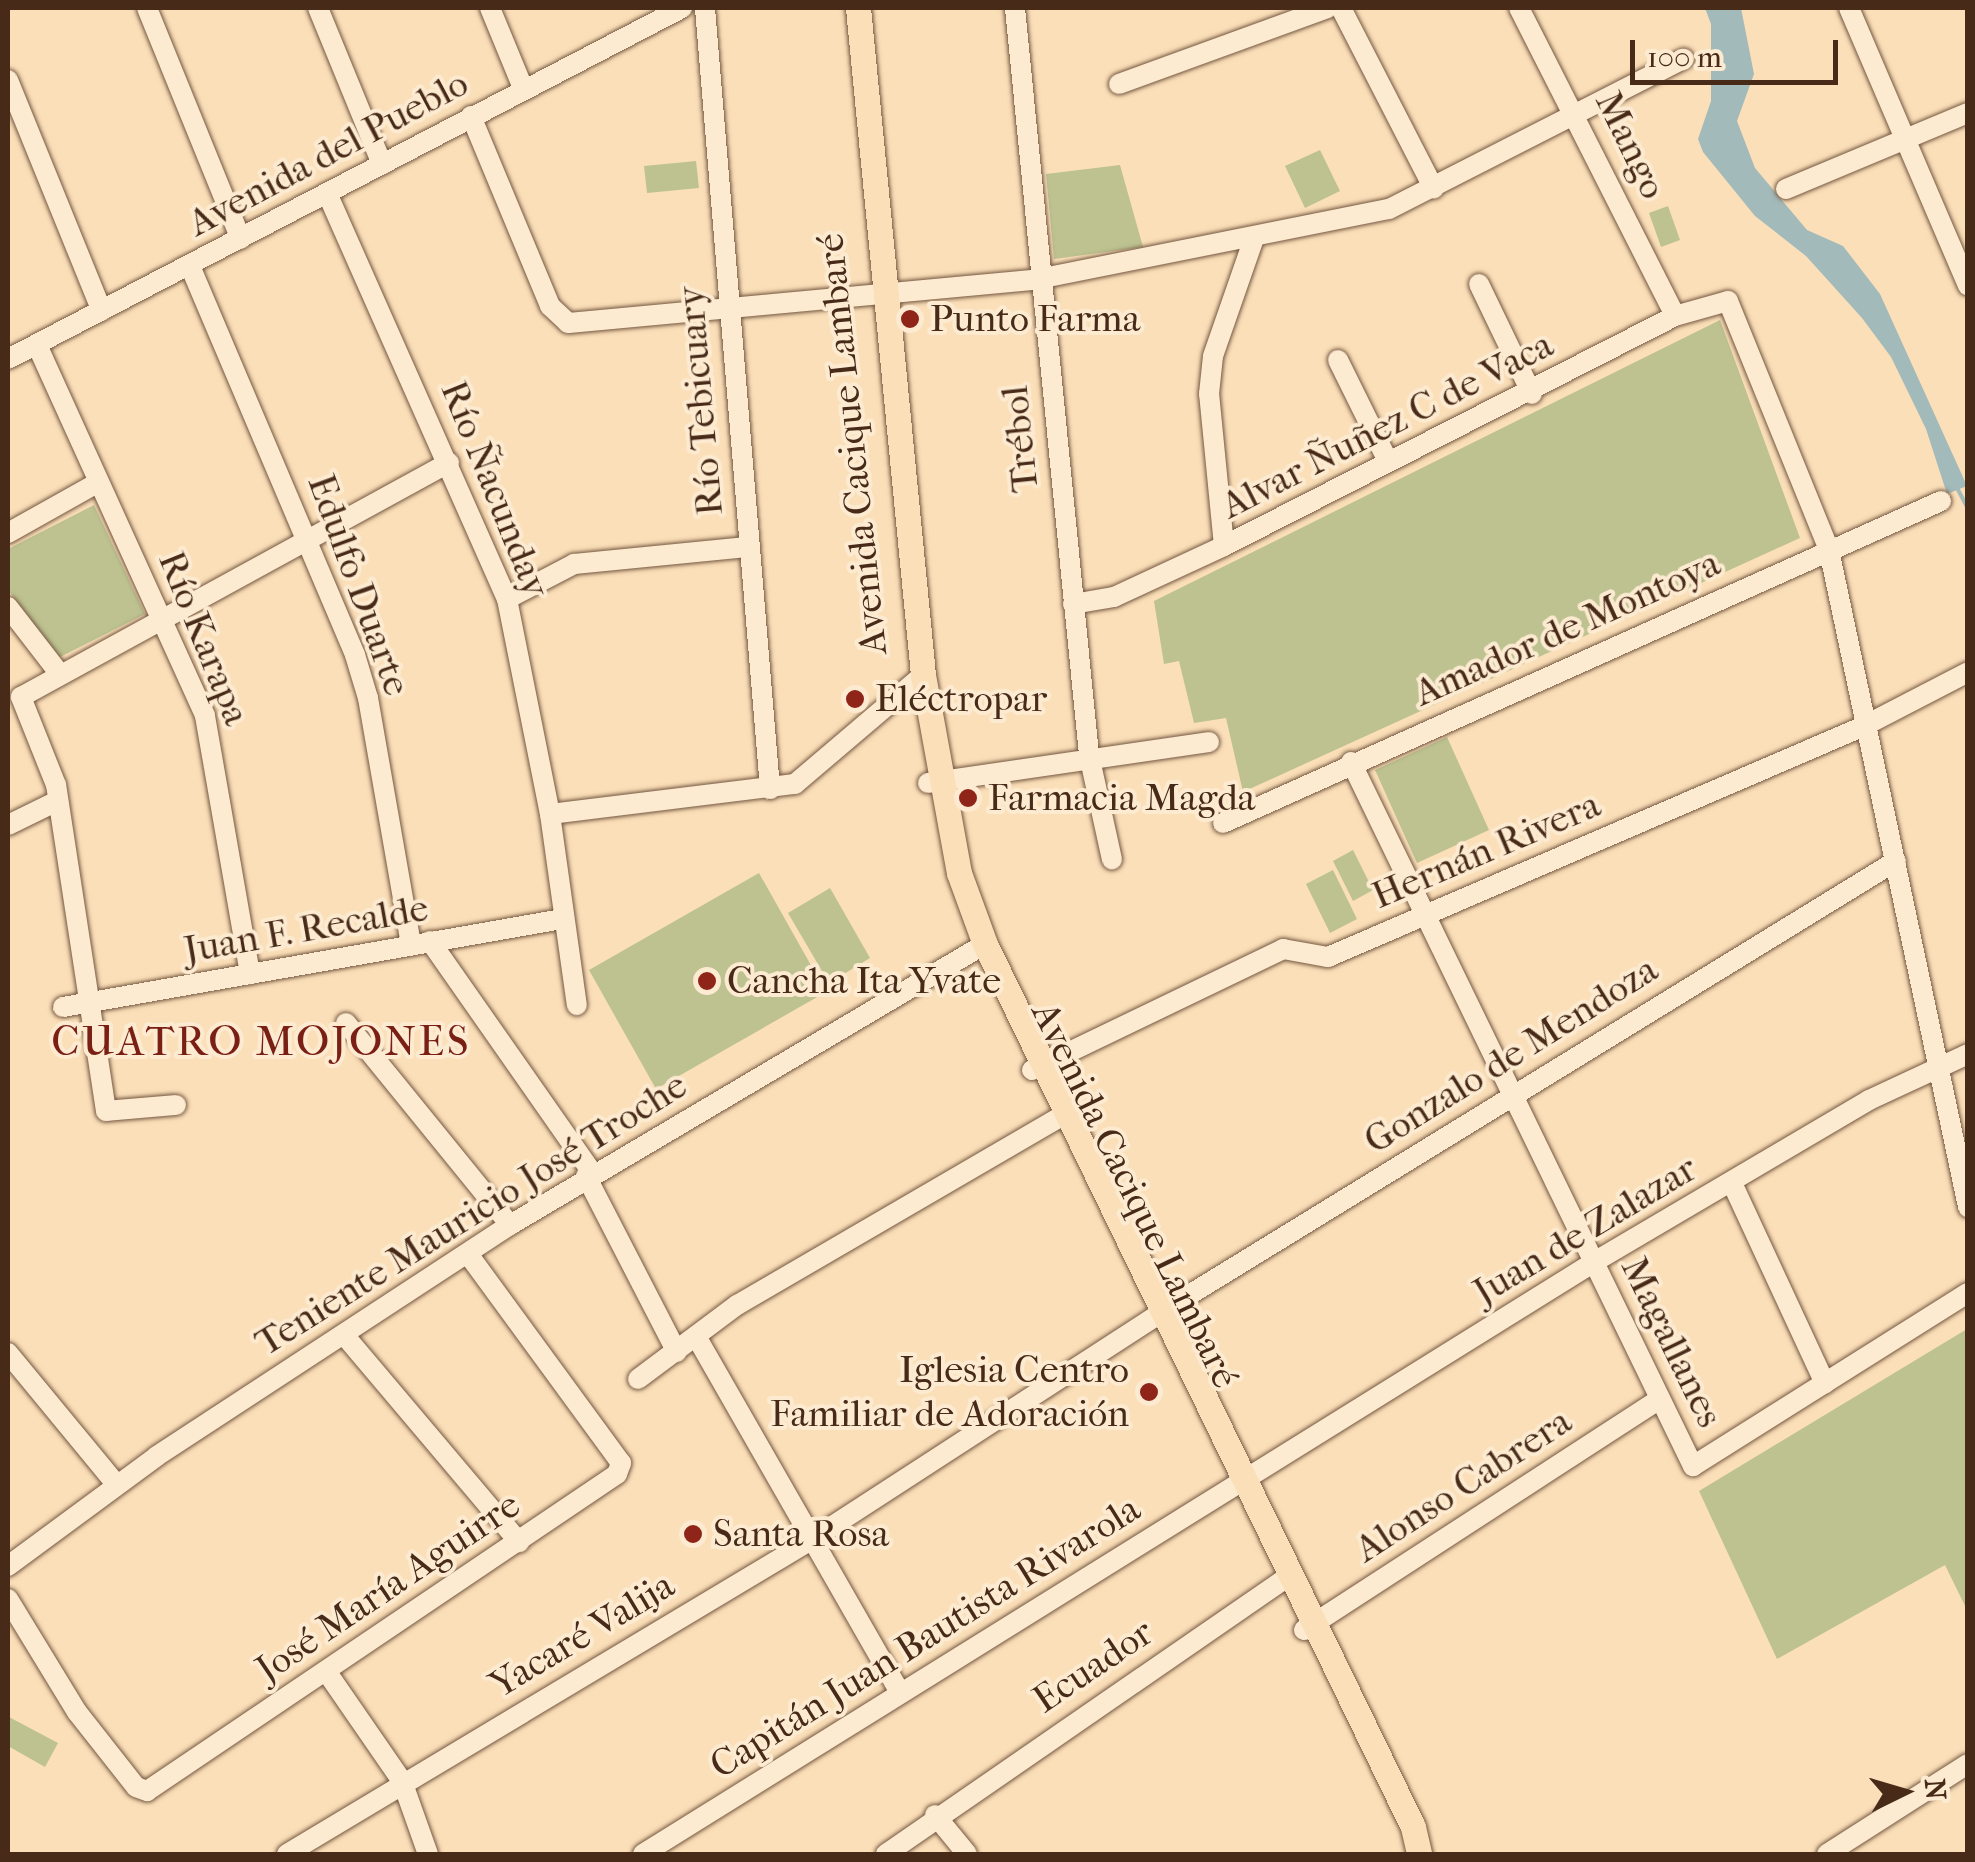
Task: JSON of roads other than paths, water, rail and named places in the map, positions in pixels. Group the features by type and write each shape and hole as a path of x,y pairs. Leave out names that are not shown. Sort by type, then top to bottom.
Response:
{"main road":[{"name":"Avenida Cacique Lambaré","path":"847,8 881,295"},
{"name":"Avenida Cacique Lambaré","path":"858,8 917,669 934,782 980,947 1310,1627 1403,1833 1416,1848"}],"street":[{"path":"147,8 241,239"},
{"path":"318,8 382,164"},
{"path":"490,8 524,88"},
{"name":"Avenida del Pueblo","path":"8,359 682,8"},
{"name":"Río Tebicuary","path":"705,8 726,310 770,789"},
{"name":"Trébol","path":"1015,8 1038,278 1089,755 1112,860"},
{"path":"1118,84 1328,8"},
{"path":"1341,8 1434,190"},
{"name":"Mango","path":"1519,8 1578,116 1675,316"},
{"path":"1849,8 1968,286"},
{"path":"472,116 558,317 568,323 1038,278 1253,240 1389,209 1434,190 1684,59"},
{"path":"8,80 16,124 102,311"},
{"path":"1786,189 1968,113"},
{"name":"Río Ñacunday","path":"327,192 508,598 550,814 577,1005"},
{"path":"1224,546 1209,394 1213,356 1253,240"},
{"name":"Edulfo Duarte","path":"190,266 309,538 368,698 420,943 589,1174 677,1352"},
{"path":"1478,284 1532,394"},
{"name":"Alvar Ñuñez C de Vaca","path":"1073,604 1114,597 1532,394 1675,316 1728,302 1828,550"},
{"name":"Río Karapa","path":"37,344 205,716 250,974"},
{"path":"1338,360 1388,461"},
{"path":"176,1105 132,1105 108,1114 51,768 21,697 58,673 449,463"},
{"path":"8,533 99,482"},
{"name":"Amador de Montoya","path":"1223,822 1941,502"},
{"path":"508,598 574,564 747,547"},
{"path":"1828,550 1968,1208"},
{"path":"8,608 58,673"},
{"path":"550,814 770,789 806,778 917,669"},
{"name":"Hernán Rivera","path":"1038,1068 1284,948 1328,958 1864,726 1968,672"},
{"path":"934,782 1089,755 1209,742"},
{"name":"Magallanes","path":"1351,762 1693,1466 1825,1383"},
{"path":"8,824 56,801"},
{"name":"Gonzalo de Mendoza","path":"1158,1314 1896,861"},
{"name":"Juan F. Recalde","path":"63,1007 562,919"},
{"name":"Teniente Mauricio José Troche","path":"8,1566 116,1484 469,1255 510,1224 980,947"},
{"path":"346,1022 510,1224"},
{"name":"Juan de Zalazar","path":"1240,1483 1594,1262 1936,1067 1968,1054"},
{"path":"638,1379 749,1298 1062,1116"},
{"path":"1732,1183 1825,1383 1968,1293"},
{"name":"José María Aguirre","path":"8,1599 77,1712 136,1787 147,1792 519,1542 621,1468 469,1255"},
{"name":"Yacaré Valija","path":"287,1854 810,1540 1158,1314"},
{"path":"345,1336 519,1542"},
{"path":"697,1338 900,1692"},
{"path":"8,1353 116,1484"},
{"name":"Alonso Cabrera","path":"1310,1627 1660,1399"},
{"name":"Capitán Juan Bautista Rivarola","path":"643,1854 1240,1483"},
{"name":"Ecuador","path":"886,1854 935,1816 1286,1578"},
{"path":"326,1671 402,1782 428,1854"},
{"path":"1827,1854 1968,1764"},
{"path":"935,1816 967,1854"}],"water":[{"path":"1705,8 1741,8 1754,74 1737,121 1755,168 1807,230 1843,246 1880,294 1967,486 1947,494 1926,429 1891,357 1862,318 1806,256 1755,216 1703,152 1698,139 1711,101 1711,24"}],"waterway":[{"path":"1956,486 1968,509"}],"place":[{"name":"Punto Farma","path":"910,319"},
{"name":"Eléctropar","path":"855,699"},
{"name":"Farmacia Magda","path":"968,798"},
{"name":"Cancha Ita Yvate","path":"707,981"},
{"name":"Iglesia Centro Familiar de Adoración","path":"1149,1392"},
{"name":"Santa Rosa","path":"693,1534"}],"district":[{"name":"CUATRO MOJONES","path":"261,1042"}]}
